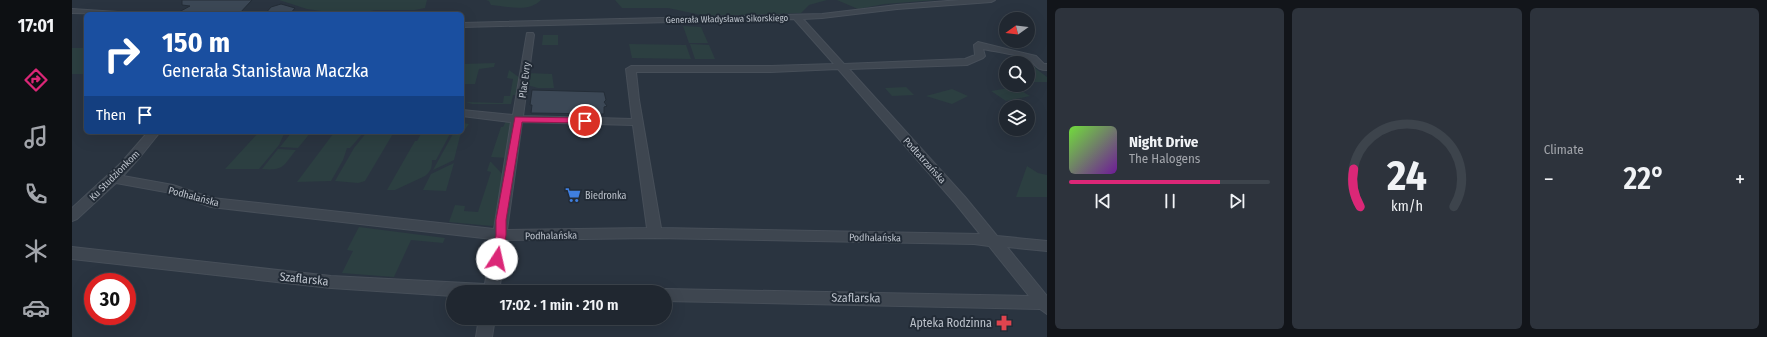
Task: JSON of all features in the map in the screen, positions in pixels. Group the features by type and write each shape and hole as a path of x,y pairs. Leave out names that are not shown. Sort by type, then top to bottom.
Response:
{"street":[{"name":"Generała Władysława Sikorskiego","path":"464,25 797,17 838,15 897,7 991,0"},
{"path":"72,11 87,12"},
{"name":"Podtatrzańska","path":"797,17 839,66 960,200 1046,304"},
{"name":"Plac Evry","path":"492,285 530,36"},
{"path":"655,233 631,69 771,69 967,62 980,56 978,46 1033,58 1042,67 1047,67"},
{"path":"464,113 518,119 638,122"},
{"name":"Ku Studzionkom","path":"72,216 113,178 152,134"},
{"name":"Podhalańska","path":"113,178 173,189 212,202 501,235 655,233 994,240 1047,246"},
{"name":"Szaflarska","path":"72,253 331,282 446,289"},
{"name":"Szaflarska","path":"672,295 1046,304"},
{"path":"484,337 486,325"}],"shaded area":[{"path":"279,0 427,0 425,8 415,10 320,12 321,11 307,9"},
{"path":"486,0 541,0 536,4 524,8 517,8 491,5 489,1"},
{"path":"615,0 827,0 809,5 801,13 706,16 668,8 622,8"},
{"path":"837,0 936,0 884,4 858,9"},
{"path":"683,26 701,27 708,43 689,43"},
{"path":"543,35 558,35 558,45 542,45"},
{"path":"629,44 686,45 691,59 632,58"},
{"path":"690,44 709,45 715,59 695,59"},
{"path":"72,48 84,48 84,74 72,74"},
{"path":"495,63 494,67 479,69 475,84 464,84 464,64"},
{"path":"1035,68 1047,77 1047,82 1035,82"},
{"path":"509,70 520,78 518,95 513,95 511,104 472,104 466,102 503,103 504,96 510,96 513,79 507,78"},
{"path":"528,73 552,74 554,88 538,88 527,85"},
{"path":"906,87 914,95 892,96 885,88"},
{"path":"952,89 968,96 952,104 926,96"},
{"path":"999,90 999,92 1023,92 1030,96 1004,100 991,91"},
{"path":"506,121 510,122 511,125 508,158 491,157 501,127 503,127"},
{"path":"464,123 469,124 464,131"},
{"path":"257,134 284,134 279,145 259,169 225,169"},
{"path":"290,134 309,134 298,148 280,147"},
{"path":"333,134 362,134 350,148 347,148 343,160 331,181 297,182"},
{"path":"365,134 393,134 365,181 358,183 335,181 354,148"},
{"path":"421,134 450,134 436,160 432,160 431,169 425,176 395,190 387,190 415,141 417,141"},
{"path":"453,134 462,134 454,160 433,170"},
{"path":"278,149 296,150 285,164 279,168 262,169"},
{"path":"490,162 504,176 495,223 492,226 449,222 455,205 465,206 464,211 478,212 491,172 487,171"},
{"path":"454,163 446,191 423,190 431,174"},
{"path":"1027,166 1038,173 1047,175 1047,197 1016,197"},
{"path":"359,227 445,238 443,243 411,240 394,277 342,273 353,251 347,250"}],"building":[{"path":"182,0 252,0 241,12 179,12 190,6 182,5"},
{"path":"281,4 295,8 292,12 267,12 271,7"},
{"path":"532,90 604,92 606,100 604,102 607,106 604,107 604,114 531,113 532,105 530,105"}],"place":[{"name":"Biedronka","path":"573,195"},
{"name":"Apteka Rodzinna","path":"1004,323"}],"route":[{"path":"497,259 501,235 501,220 518,119 585,121"}]}
